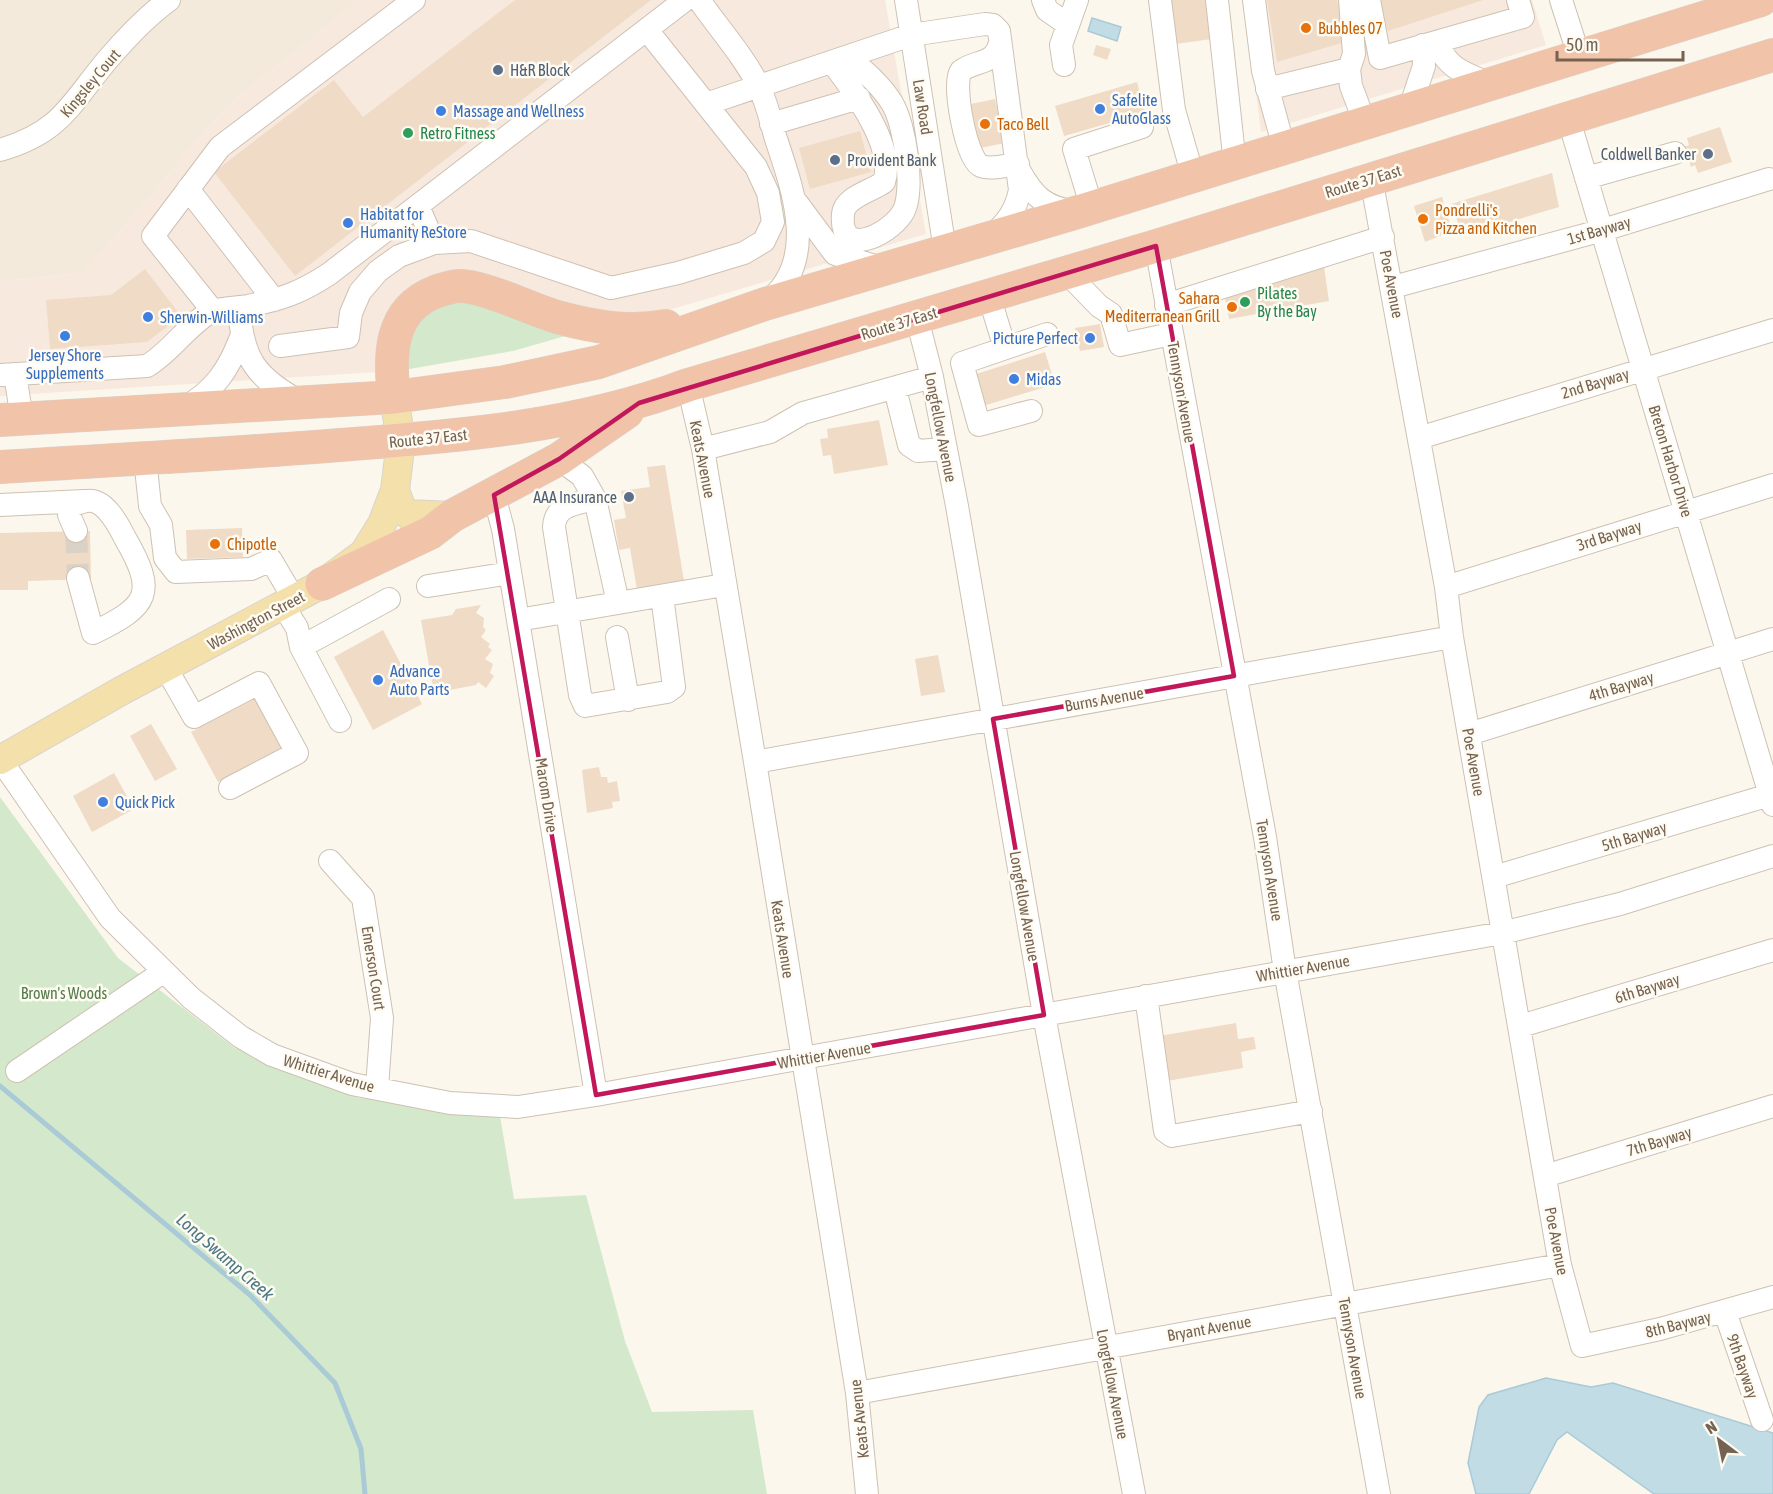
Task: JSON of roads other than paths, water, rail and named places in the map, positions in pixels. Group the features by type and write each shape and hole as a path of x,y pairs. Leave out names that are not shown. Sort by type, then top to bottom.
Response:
{"highway":[{"path":"11,420 394,397 505,382 599,362 750,309 882,268 1085,210 1761,0"},
{"name":"Route 37 East","path":"0,467 401,441 520,428 639,403 688,385 1155,246 1773,55"},
{"path":"394,397 390,363 393,339 402,318 426,295 447,287 477,288 556,316 609,329 642,330 750,309"},
{"path":"300,596 430,533 452,516 547,465 639,403"}],"main road":[{"name":"Washington Street","path":"0,760 300,596 364,553 382,524 394,490 401,441 394,397"},
{"path":"394,490 401,507 407,514 452,516"}],"street":[{"name":"Kingsley Court","path":"0,150 20,144 45,130 68,113 109,58 168,0"},
{"path":"213,311 153,236 220,147 414,0"},
{"path":"11,420 8,374 147,366 165,355 194,325 213,311 239,308 300,292 329,274 685,0"},
{"path":"699,0 759,86 797,203 798,237 792,270 783,289 750,309"},
{"name":"Law Road","path":"906,0 945,250"},
{"path":"1043,0 1047,10 1067,24"},
{"path":"1064,65 1061,45 1077,0"},
{"path":"1160,0 1174,110 1193,176"},
{"path":"1217,0 1235,164"},
{"path":"1254,0 1267,89 1284,148"},
{"path":"1350,0 1354,54 1349,69 1351,86 1365,123"},
{"path":"1369,0 1380,58 1523,17 1518,0"},
{"path":"1566,1 1579,56"},
{"path":"706,104 911,35 985,24 993,25 999,31 1019,167 1020,190 1016,207 1002,227 991,236"},
{"path":"280,346 348,337 351,313 360,292 378,271 399,256 434,243 471,241 611,288 678,273 744,253 764,241 773,222 768,193 756,167 647,30"},
{"path":"1000,42 992,59 961,70 957,86 968,147 975,161 985,167 1019,167"},
{"path":"1429,44 1455,69 1490,84"},
{"path":"1410,108 1429,44"},
{"path":"840,60 874,81 893,104 900,122 909,196 903,212 876,238 861,240 846,232 843,210 851,200 884,182 887,172 878,136 840,60"},
{"path":"1267,89 1349,69"},
{"path":"771,124 859,98"},
{"name":"Breton Harbor Drive","path":"1568,117 1772,798"},
{"path":"1019,167 1029,188 1041,200 1055,209 1085,210 1074,150 1142,127"},
{"path":"1586,178 1675,153"},
{"name":"Poe Avenue","path":"1371,178 1393,287 1446,587 1452,637 1502,933 1521,1026 1560,1265 1582,1346"},
{"name":"1st Bayway","path":"1393,287 1603,230 1769,179"},
{"path":"188,189 274,300"},
{"path":"797,203 835,254 882,268"},
{"path":"418,206 434,243"},
{"path":"1166,305 1383,237"},
{"name":"Tennyson Avenue","path":"1155,246 1266,837 1285,971 1379,1494"},
{"path":"1066,272 1099,306 1111,314 1120,345 1172,334"},
{"path":"988,296 1005,348"},
{"path":"239,308 241,337 249,359 263,376 282,392 303,403"},
{"name":"Longfellow Avenue","path":"917,318 932,377 957,506 1044,1015 1134,1494"},
{"name":"2nd Bayway","path":"1419,438 1642,368 1773,330"},
{"path":"979,425 962,363 1047,334"},
{"path":"177,411 197,401 219,382 232,360 241,337"},
{"path":"703,449 770,432 803,413 932,377"},
{"name":"Keats Avenue","path":"688,385 703,449 857,1392 867,1494"},
{"path":"895,389 909,445 918,451 979,425 1031,411"},
{"path":"145,458 150,506 160,525 165,558 176,572 251,568 271,560 300,596 297,628 301,647 340,721"},
{"path":"547,465 582,476 596,499 618,603"},
{"name":"3rd Bayway","path":"1446,587 1773,485"},
{"name":"Marom Drive","path":"494,495 518,620 596,1095"},
{"path":"596,499 563,508 555,518 583,704 589,707 628,700 667,692 674,687 662,596"},
{"path":"76,531 69,507 88,501"},
{"path":"0,505 88,501 96,502 107,511 143,569 146,587 136,605 122,619 93,633 78,578"},
{"path":"428,586 510,573"},
{"path":"518,620 724,585"},
{"path":"301,647 389,599"},
{"path":"617,637 628,700"},
{"name":"Burns Avenue","path":"755,762 1452,637"},
{"name":"4th Bayway","path":"1469,734 1773,639"},
{"path":"165,668 194,717 259,682 297,753 230,788"},
{"name":"Whittier Avenue","path":"0,760 110,918 163,972 241,1036 272,1055 352,1084 450,1103 518,1107 802,1059 1502,933 1620,904 1773,856"},
{"name":"5th Bayway","path":"1494,877 1772,798"},
{"name":"Emerson Court","path":"330,861 363,898 382,1018 377,1088"},
{"name":"6th Bayway","path":"1521,1026 1773,950"},
{"path":"17,1071 163,972"},
{"path":"1146,996 1165,1131 1172,1136 1311,1111"},
{"name":"7th Bayway","path":"1545,1176 1773,1106"},
{"name":"Bryant Avenue","path":"857,1392 1560,1265"},
{"name":"8th Bayway","path":"1582,1346 1725,1312 1773,1297"},
{"name":"9th Bayway","path":"1725,1312 1762,1420"}],"water":[{"path":"1092,18 1121,27 1117,41 1088,31"},
{"path":"1546,1378 1591,1387 1613,1383 1773,1433 1773,1494 1654,1494 1567,1432 1557,1440 1529,1494 1476,1494 1468,1463 1479,1407 1488,1395"}],"waterway":[{"name":"Long Swamp Creek","path":"0,1086 250,1295 335,1383 361,1449 365,1494"}],"tunnel":[{"path":"76,531 78,578"}],"place":[{"name":"Bubbles 07","path":"1306,28"},
{"name":"H&R Block","path":"498,70"},
{"name":"Safelite AutoGlass","path":"1100,109"},
{"name":"Massage and Wellness","path":"441,111"},
{"name":"Taco Bell","path":"985,124"},
{"name":"Retro Fitness","path":"408,133"},
{"name":"Coldwell Banker","path":"1708,154"},
{"name":"Provident Bank","path":"835,160"},
{"name":"Pondrelli's Pizza and Kitchen","path":"1423,219"},
{"name":"Habitat for Humanity ReStore","path":"348,223"},
{"name":"Pilates By the Bay","path":"1245,302"},
{"name":"Sahara Mediterranean Grill","path":"1232,307"},
{"name":"Sherwin-Williams","path":"148,317"},
{"name":"Jersey Shore Supplements","path":"65,336"},
{"name":"Picture Perfect","path":"1090,338"},
{"name":"Midas","path":"1014,379"},
{"name":"AAA Insurance","path":"629,497"},
{"name":"Chipotle","path":"215,544"},
{"name":"Advance Auto Parts","path":"378,680"},
{"name":"Quick Pick","path":"103,802"}],"park label":[{"name":"Brown's Woods","path":"64,993"}]}
